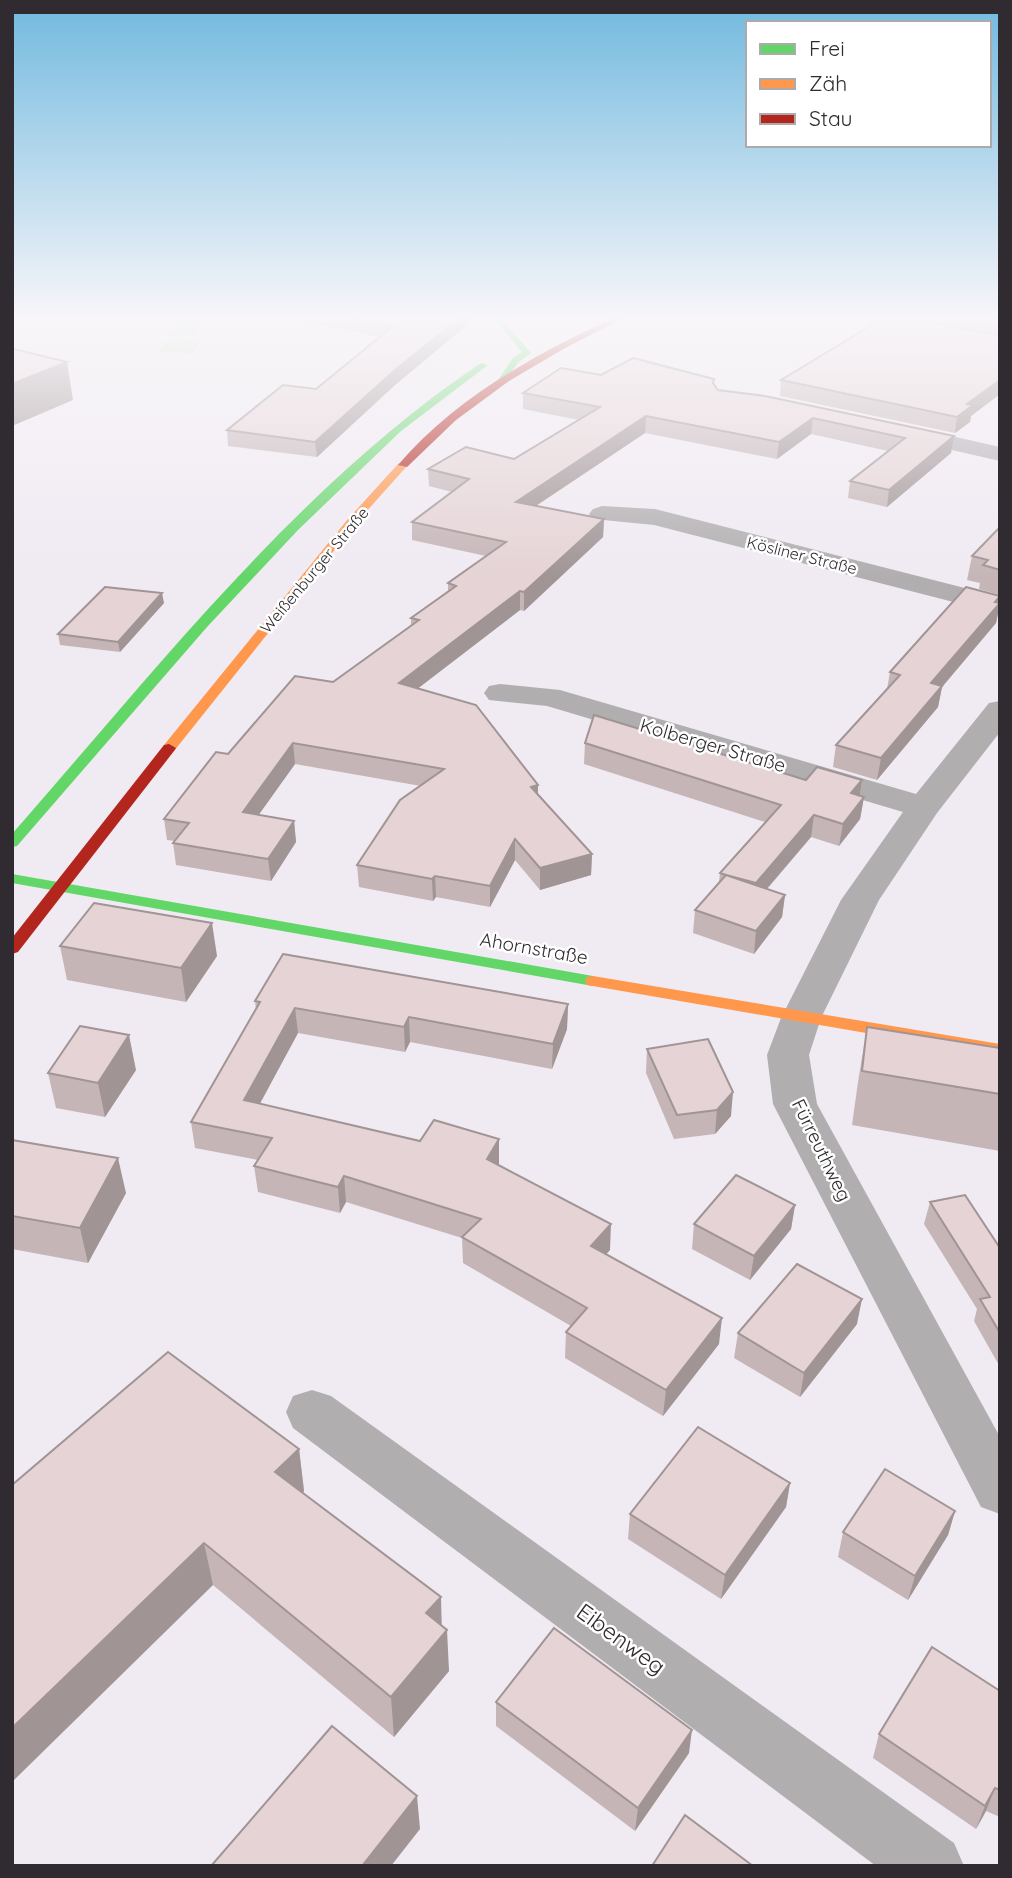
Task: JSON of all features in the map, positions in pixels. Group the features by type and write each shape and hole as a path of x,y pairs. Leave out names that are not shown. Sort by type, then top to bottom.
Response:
{"main road":[{"name":"Weißenburger Straße","path":"12,843 184,645 304,516 403,421 426,404"},
{"name":"Weißenburger Straße","path":"12,949 214,691 330,550 421,446 471,404"},
{"path":"304,516 322,528 330,550"},
{"name":"Ahornstraße","path":"12,878 801,1018 1000,1050"}],"street":[{"path":"887,429 1000,454"},
{"name":"Kösliner Straße","path":"602,514 655,517 1000,607"},
{"name":"Kolberger Straße","path":"500,693 549,697 924,807"},
{"name":"Fürreuthweg","path":"1000,710 924,807 860,900 801,1018 788,1055 795,1104 1000,1490"},
{"name":"Eibenweg","path":"312,1412 931,1866"}],"building":[{"path":"260,404 358,404 315,442 227,430"},
{"path":"582,404 801,404 954,436 889,490 850,481 905,438 813,418 779,442 646,416 516,502 604,519 524,592 520,591 399,683 476,705 538,785 531,787 592,854 540,868 515,839 490,886 435,876 432,879 357,865 400,800 444,769 293,743 243,812 294,821 268,859 173,843 189,823 164,819 216,752 228,754 295,676 333,682 419,620 411,618 456,586 448,583 506,542 412,522 469,479 428,469 466,447 514,459 600,407"},
{"path":"893,404 973,405 957,417"},
{"path":"1000,527 1000,570 983,565 988,560 972,556"},
{"path":"105,587 162,593 118,642 58,634"},
{"path":"966,587 1000,596 995,602 1000,603 931,683 942,686 881,758 836,745 900,675 890,672"},
{"path":"594,715 806,780 817,767 862,780 851,793 864,797 843,824 814,815 756,883 726,875 720,873 781,805 585,743"},
{"path":"726,875 785,895 756,931 695,910"},
{"path":"94,903 212,923 181,968 60,946"},
{"path":"283,954 568,1004 553,1044 409,1017 404,1027 295,1008 244,1100 420,1141 434,1120 499,1139 487,1159 611,1224 591,1246 722,1318 666,1390 566,1332 587,1308 462,1237 481,1219 344,1176 338,1187 254,1166 272,1138 191,1122 260,1002 255,1001"},
{"path":"80,1026 129,1035 98,1083 48,1073"},
{"path":"867,1027 1000,1048 1000,1094 862,1071"},
{"path":"708,1039 733,1092 717,1110 677,1115 647,1049"},
{"path":"12,1140 118,1158 80,1228 12,1216"},
{"path":"736,1175 795,1205 754,1256 694,1224"},
{"path":"965,1195 1000,1248 1000,1333 980,1299 990,1297 930,1202"},
{"path":"797,1264 862,1299 804,1373 738,1333"},
{"path":"168,1352 299,1449 275,1472 441,1597 426,1613 447,1630 391,1697 204,1543 12,1728 12,1485"},
{"path":"698,1427 790,1483 725,1575 630,1514"},
{"path":"885,1469 955,1511 915,1576 843,1532"},
{"path":"554,1628 692,1730 638,1808 496,1702"},
{"path":"932,1647 1000,1691 1000,1790 995,1788 985,1806 879,1734"},
{"path":"332,1726 417,1796 362,1866 211,1866"},
{"path":"685,1815 753,1866 652,1866"}],"traffic: fast":[{"path":"12,843 203,624 269,553 345,477 429,404"},
{"path":"12,878 593,981"}],"traffic: slow":[{"path":"169,748 352,521 403,465"},
{"path":"593,981 1000,1050"}],"traffic: jam":[{"path":"403,465 472,404"},
{"path":"12,949 169,748"}]}
